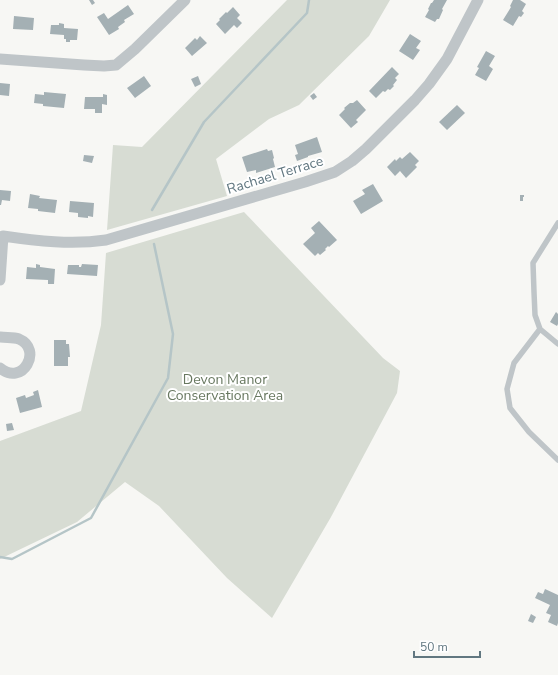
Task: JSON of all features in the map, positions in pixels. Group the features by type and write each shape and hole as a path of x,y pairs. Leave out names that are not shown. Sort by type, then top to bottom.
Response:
{"street":[{"path":"0,59 84,65 116,65 135,49 185,0"},
{"name":"Rachael Terrace","path":"1,236 67,242 93,242 106,240 335,172 344,167 366,149 429,84 449,54 478,0"},
{"path":"0,280 1,236"},
{"path":"0,337 17,339 24,342 30,356 26,367 18,372 8,373 0,368"}],"lane":[{"path":"558,223 532,263 535,315 540,329 558,344"},
{"path":"540,329 514,363 507,390 510,408 529,432 558,460"}],"green space":[{"path":"287,0 390,0 369,36 299,105 269,119 216,159 227,196 107,230 113,145 142,147"},
{"name":"Devon Manor Conservation Area","path":"244,212 383,358 400,371 397,393 331,517 272,618 227,578 159,506 125,482 77,522 0,559 0,441 81,411 101,325 106,253"}],"building":[{"path":"89,0 93,0 95,3 92,5"},
{"path":"434,0 447,0 439,19 435,22 425,17 431,3"},
{"path":"513,0 520,0 526,4 522,11 524,13 521,17 519,16 513,26 503,20 511,7 510,6"},
{"path":"128,5 134,14 124,20 125,22 118,27 119,29 109,35 97,17 104,13 108,19"},
{"path":"233,7 240,15 237,18 242,23 237,28 234,25 225,34 216,24 226,12 227,13"},
{"path":"14,16 34,18 33,30 13,29"},
{"path":"59,23 64,24 64,28 78,29 77,40 70,40 70,42 66,42 64,35 50,34 51,25 59,25"},
{"path":"410,34 421,41 416,48 420,50 413,60 399,51"},
{"path":"200,36 207,43 192,56 185,48 195,38 197,40"},
{"path":"486,51 495,56 489,66 493,69 486,81 475,75 479,68 477,67"},
{"path":"392,67 399,74 395,78 397,80 393,85 394,86 390,90 388,89 385,92 383,91 376,98 369,91"},
{"path":"144,76 151,86 135,98 127,88"},
{"path":"198,76 201,84 195,87 191,79"},
{"path":"0,83 10,84 9,96 0,95"},
{"path":"44,92 66,94 64,108 43,106 43,104 34,103 35,94 44,95"},
{"path":"314,93 317,97 313,100 310,96"},
{"path":"103,94 107,95 107,105 102,104 102,113 95,113 95,109 84,109 85,97 103,97"},
{"path":"357,100 366,110 356,120 358,122 351,128 339,115 350,103"},
{"path":"457,105 465,113 447,130 439,122"},
{"path":"317,137 322,152 297,161 295,155 298,154 295,145"},
{"path":"267,149 268,151 272,150 275,167 256,173 256,170 247,172 242,157"},
{"path":"410,152 419,161 415,165 417,167 406,178 400,171 395,176 387,167 395,159 396,161 400,157 402,159"},
{"path":"84,155 94,156 92,163 83,161"},
{"path":"373,184 383,201 361,214 353,201 365,194 362,190"},
{"path":"0,190 11,191 10,201 2,200 1,205 0,205"},
{"path":"30,194 40,196 39,198 57,200 55,213 28,208"},
{"path":"520,195 524,195 523,201 520,201"},
{"path":"70,201 94,203 93,217 78,217 78,213 69,212"},
{"path":"319,221 337,240 329,247 328,246 320,255 318,253 315,256 303,244 315,233 311,228"},
{"path":"36,264 40,265 40,267 55,269 54,284 48,284 48,280 26,279 27,267 36,268"},
{"path":"82,264 98,265 97,276 67,274 68,265 79,265 79,267 81,267"},
{"path":"556,312 558,314 557,326 550,322"},
{"path":"54,340 66,340 66,344 69,344 70,357 68,357 68,366 54,366"},
{"path":"38,390 42,407 20,413 16,398 25,395 26,398 34,395 33,392"},
{"path":"12,423 14,430 7,431 6,424"},
{"path":"545,589 558,595 557,626 548,622 551,615 546,613 550,605 535,598 538,592 543,594"},
{"path":"531,614 536,617 533,623 528,621"}],"waterway":[{"path":"152,210 204,122 307,13 309,0"},
{"path":"0,557 12,559 91,518 168,378 173,334 154,244"}]}
